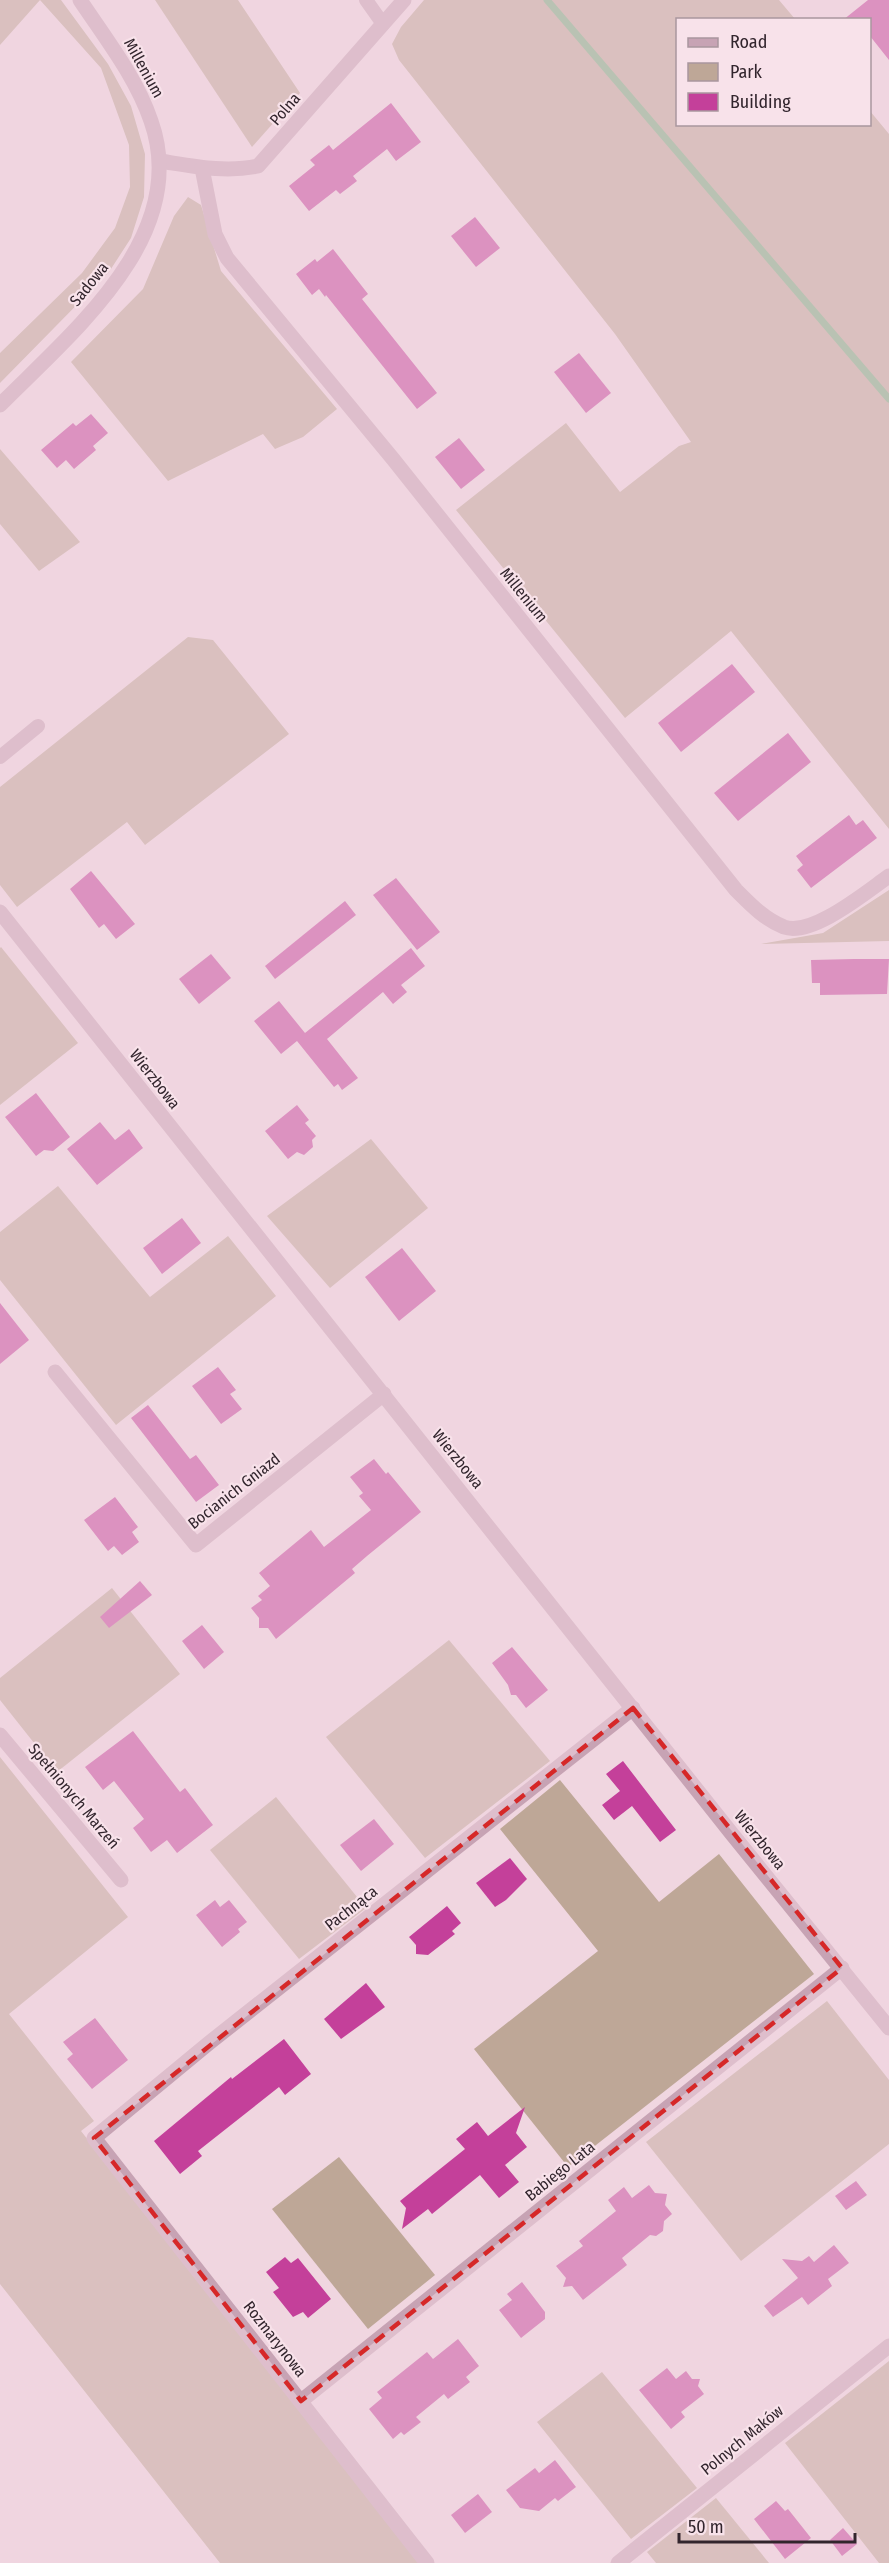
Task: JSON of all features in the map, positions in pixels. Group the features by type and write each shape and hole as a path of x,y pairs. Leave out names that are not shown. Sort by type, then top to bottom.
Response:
{"street":[{"name":"Millenium","path":"81,0 143,99 152,123 160,161"},
{"name":"Polna","path":"160,161 202,168 241,170 258,166 404,0"},
{"name":"Sadowa","path":"0,405 80,323 127,265 141,242 154,209 160,178 160,161"},
{"name":"Millenium","path":"202,168 215,234 227,258 393,459 736,890 762,915 785,927 798,928 813,925 889,876"},
{"name":"Wierzbowa","path":"0,912 732,1834 889,2028"},
{"name":"Bocianich Gniazd","path":"55,1372 196,1545 384,1394"},
{"name":"Pachnąca","path":"94,2138 633,1708"},
{"name":"Spełnionych Marzeń","path":"0,1735 121,1880"},
{"name":"Babiego Lata","path":"301,2402 842,1968"},
{"name":"Rozmarynowa","path":"94,2138 427,2563"},
{"name":"Polnych Maków","path":"618,2563 889,2346"}],"lane":[{"path":"366,0 383,24"},
{"path":"0,757 38,726"}],"highlighted area":[{"path":"633,1708 842,1968 301,2401 94,2138"}],"green space":[{"path":"0,0 40,0 0,45"},
{"path":"40,0 61,0 108,64 131,106 145,154 144,197 131,238 109,272 0,383 0,353 82,273 115,228 130,187 129,145 101,68"},
{"path":"155,0 238,0 300,93 252,147"},
{"path":"424,0 779,0 794,18 676,18 676,126 871,126 871,112 889,134 889,829 731,631 625,718 456,510 566,423 620,492 679,446 691,442 615,334 399,60 392,44 401,27"},
{"path":"188,197 201,205 221,271 337,409 303,437 275,449 263,434 168,481 71,362 143,289 174,216"},
{"path":"0,449 80,542 39,571 0,524"},
{"path":"188,637 213,640 289,734 145,845 127,822 17,907 0,885 0,787"},
{"path":"889,890 889,941 761,944 823,933"},
{"path":"0,948 78,1043 0,1105"},
{"path":"371,1139 428,1208 330,1288 267,1216"},
{"path":"58,1186 150,1297 228,1236 276,1296 116,1425 0,1280 0,1232"},
{"path":"112,1588 180,1674 57,1772 0,1700 0,1678"},
{"path":"449,1640 550,1761 425,1858 326,1737"},
{"path":"0,1757 128,1917 9,2014 94,2121 81,2131 419,2563 220,2563 0,2284"},
{"path":"560,1780 659,1902 719,1854 814,1974 568,2167 474,2049 598,1951 500,1829"},
{"path":"276,1797 366,1908 299,1959 210,1850"},
{"path":"827,2001 889,2080 889,2144 741,2261 646,2142"},
{"path":"339,2157 435,2275 368,2329 272,2209"},
{"path":"889,2361 889,2563 879,2563 785,2443"},
{"path":"602,2372 697,2488 631,2539 537,2422"},
{"path":"716,2498 769,2563 656,2563 647,2552"}],"building":[{"path":"868,0 889,0 889,60 871,37 871,18 846,18"},
{"path":"391,103 421,142 396,161 387,149 353,176 357,181 340,194 336,190 309,211 289,186 315,165 310,160 329,145 333,150"},
{"path":"475,217 500,248 476,267 451,236"},
{"path":"333,249 368,294 362,299 437,393 417,409 326,295 325,297 319,289 312,295 296,274 315,259 317,262"},
{"path":"579,353 611,393 586,413 554,372"},
{"path":"91,414 108,433 93,446 96,450 74,469 66,460 57,468 41,450 73,423 76,426"},
{"path":"459,438 485,470 461,489 435,457"},
{"path":"732,664 755,692 681,752 658,723"},
{"path":"788,733 811,762 738,821 714,793"},
{"path":"849,815 856,825 863,820 877,838 811,888 797,870 803,865 796,856"},
{"path":"91,871 135,924 116,939 104,924 99,928 70,889"},
{"path":"396,878 440,932 417,950 373,895"},
{"path":"345,901 356,915 275,979 265,966"},
{"path":"411,948 425,966 401,985 407,992 393,1004 383,992 327,1039 358,1078 342,1090 338,1084 334,1087 297,1041 281,1054 254,1021 279,1001 305,1033"},
{"path":"211,954 231,978 199,1004 179,979"},
{"path":"889,959 887,994 820,995 820,983 812,983 811,960"},
{"path":"36,1093 70,1137 53,1151 44,1150 36,1156 5,1117"},
{"path":"297,1105 309,1120 305,1123 316,1136 312,1140 313,1147 304,1155 297,1152 288,1159 265,1131"},
{"path":"100,1122 115,1140 129,1129 143,1148 97,1185 67,1149"},
{"path":"182,1218 201,1243 162,1274 143,1248"},
{"path":"402,1248 436,1291 399,1321 365,1277"},
{"path":"0,1303 29,1340 0,1364"},
{"path":"218,1367 236,1390 230,1394 242,1409 221,1424 192,1386"},
{"path":"148,1405 190,1459 196,1455 219,1485 196,1502 131,1418"},
{"path":"374,1459 386,1474 388,1472 421,1512 352,1569 355,1573 276,1639 268,1628 259,1628 259,1618 251,1608 262,1600 258,1596 270,1586 259,1573 311,1530 324,1547 371,1510 359,1496 363,1493 350,1477"},
{"path":"115,1497 138,1527 132,1532 139,1542 122,1555 114,1546 108,1551 84,1520"},
{"path":"140,1581 152,1595 109,1628 100,1617"},
{"path":"202,1625 224,1652 204,1669 182,1641"},
{"path":"512,1647 548,1690 526,1708 516,1695 511,1695 508,1685 492,1663"},
{"path":"133,1731 180,1792 185,1788 213,1825 177,1853 167,1840 151,1852 133,1828 144,1819 114,1781 103,1790 85,1767"},
{"path":"623,1761 676,1830 660,1842 632,1806 614,1820 602,1805 620,1791 606,1774"},
{"path":"374,1819 394,1844 361,1871 340,1845"},
{"path":"510,1858 527,1879 506,1900 495,1907 476,1883"},
{"path":"215,1900 220,1907 229,1900 247,1922 238,1929 240,1932 222,1947 196,1915"},
{"path":"447,1906 461,1923 452,1931 455,1934 428,1955 416,1954 416,1945 409,1937"},
{"path":"366,1983 385,2007 341,2039 324,2019"},
{"path":"95,2018 128,2060 92,2089 67,2059 73,2054 63,2042"},
{"path":"284,2039 311,2074 285,2095 279,2087 198,2151 202,2156 180,2174 154,2141 231,2077 232,2079"},
{"path":"525,2107 516,2133 527,2147 505,2165 519,2182 499,2198 480,2175 432,2214 428,2209 402,2229 406,2208 400,2201 465,2149 456,2139 477,2122 488,2136"},
{"path":"856,2181 867,2195 846,2210 835,2196"},
{"path":"649,2185 655,2193 667,2194 665,2205 672,2214 664,2221 663,2231 656,2236 650,2235 622,2258 627,2265 583,2300 572,2286 563,2287 566,2278 556,2266 583,2246 579,2241 616,2211 608,2200 624,2187 632,2198"},
{"path":"834,2245 849,2263 828,2279 832,2286 808,2305 802,2297 773,2317 764,2306 798,2278 782,2259 802,2261 809,2256 814,2262"},
{"path":"285,2257 291,2263 298,2258 331,2299 308,2318 303,2312 293,2317 273,2292 279,2288 266,2272"},
{"path":"522,2282 545,2312 545,2319 521,2338 499,2310 512,2300 507,2294"},
{"path":"458,2339 479,2366 466,2377 470,2382 448,2399 444,2394 416,2417 421,2422 404,2435 401,2432 393,2439 369,2409 382,2398 377,2392 427,2352 433,2359"},
{"path":"667,2368 676,2379 686,2371 692,2379 700,2379 698,2386 704,2394 681,2412 685,2417 671,2429 639,2390"},
{"path":"555,2460 576,2487 558,2501 555,2498 539,2511 520,2508 506,2490 535,2468 539,2473"},
{"path":"478,2494 492,2512 465,2533 451,2515"},
{"path":"776,2501 785,2511 788,2509 811,2538 785,2559 754,2519"},
{"path":"843,2528 857,2544 842,2556 830,2540"}],"waterway":[{"path":"547,0 889,399"}]}
